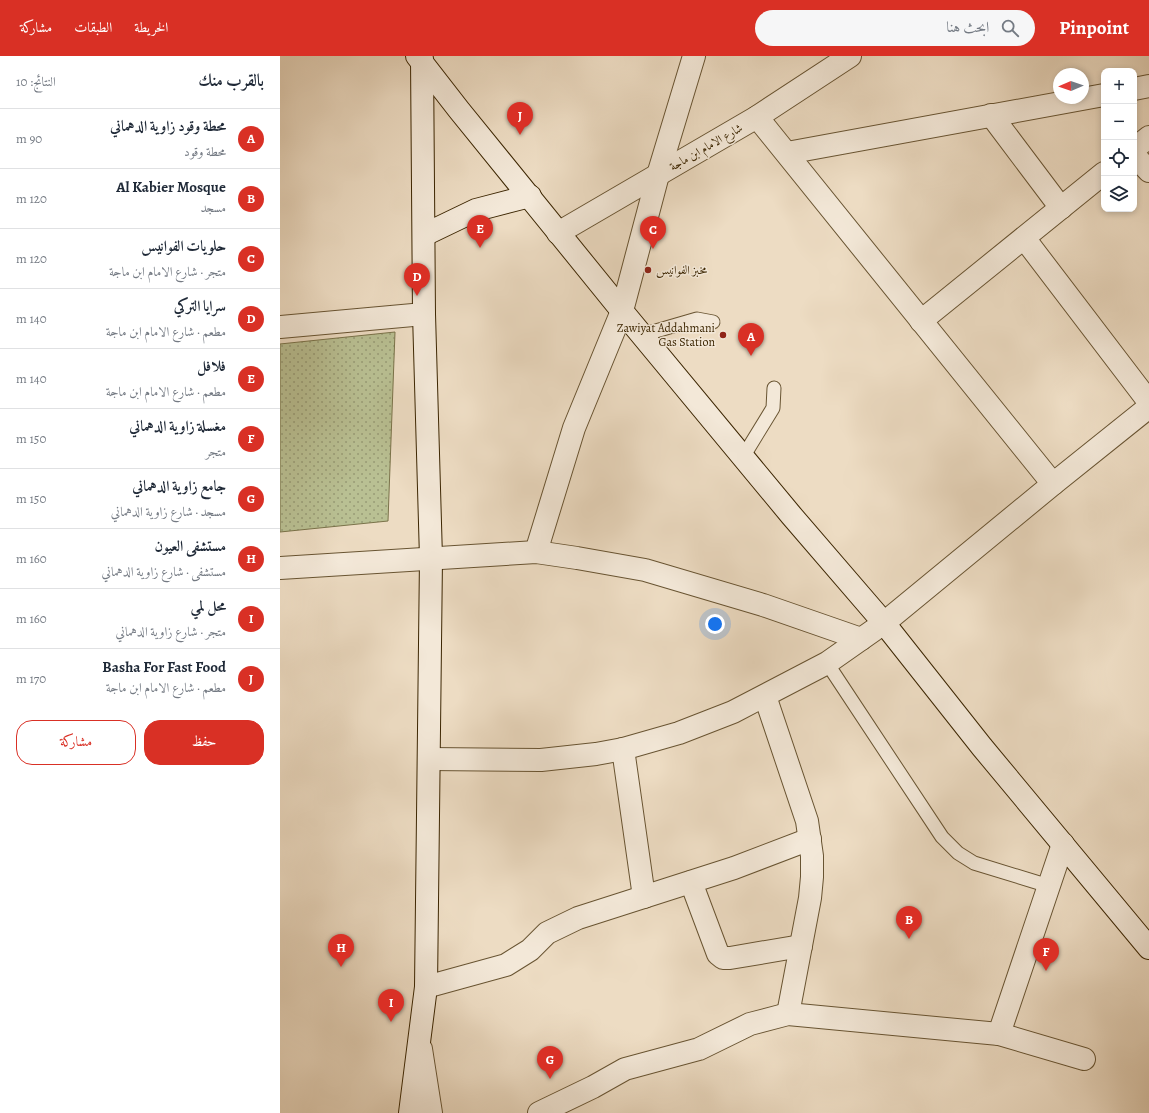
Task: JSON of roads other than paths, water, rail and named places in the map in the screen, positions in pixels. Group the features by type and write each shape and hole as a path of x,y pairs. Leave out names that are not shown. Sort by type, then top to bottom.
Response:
{"street":[{"path":"536,552 574,428 622,311 658,175 694,56"},
{"name":"شارع الامام ابن ماجة","path":"558,232 756,117 850,56"},
{"path":"420,59 459,110 622,311 743,457 884,623 982,747 1149,948"},
{"path":"410,1113 426,987 431,558 424,314 424,235 420,59"},
{"path":"1137,88 1149,86"},
{"path":"787,153 1101,96"},
{"path":"991,115 1061,208"},
{"path":"756,117 787,153 1053,484"},
{"path":"1137,147 1149,137"},
{"path":"1137,158 1149,171"},
{"path":"921,320 1101,175"},
{"path":"424,235 476,210 530,196"},
{"path":"1024,238 1149,402"},
{"path":"280,327 424,314"},
{"path":"429,759 541,760 569,758 623,749 679,733 706,723 765,696 827,663 884,623 1149,407"},
{"path":"280,568 536,552 645,570 763,605 860,639"},
{"path":"765,696 807,821 812,856 810,898 788,1014"},
{"path":"623,749 644,897"},
{"path":"426,987 506,965 530,950 547,933 578,918 734,868 810,839"},
{"path":"999,1034 1063,844"},
{"path":"692,882 718,954 723,958 801,946"},
{"path":"539,1113 593,1087 625,1069 699,1050 750,1024 788,1014 999,1034 1084,1059"},
{"path":"420,1038 431,1113"}],"lane":[{"path":"642,335 697,319 713,322"},
{"path":"743,457 773,408 774,388"},
{"path":"827,663 942,837 958,853 974,863 1050,886"}],"place":[{"name":"Basha For Fast Food","path":"520,135"},
{"name":"فلافل","path":"480,248"},
{"name":"حلويات الفوانيس","path":"653,249"},
{"name":"مخبز الفوانيس","path":"648,270"},
{"name":"سرايا التركي","path":"417,296"},
{"name":"Zawiyat Addahmani Gas Station","path":"723,335"},
{"name":"محطة وقود زاوية الدهماني","path":"751,356"},
{"name":"Al Kabier Mosque","path":"909,939"},
{"name":"مستشفى العيون","path":"341,967"},
{"name":"مغسلة زاوية الدهماني","path":"1046,971"},
{"name":"محل لمي","path":"391,1022"},
{"name":"جامع زاوية الدهماني","path":"550,1079"}]}
